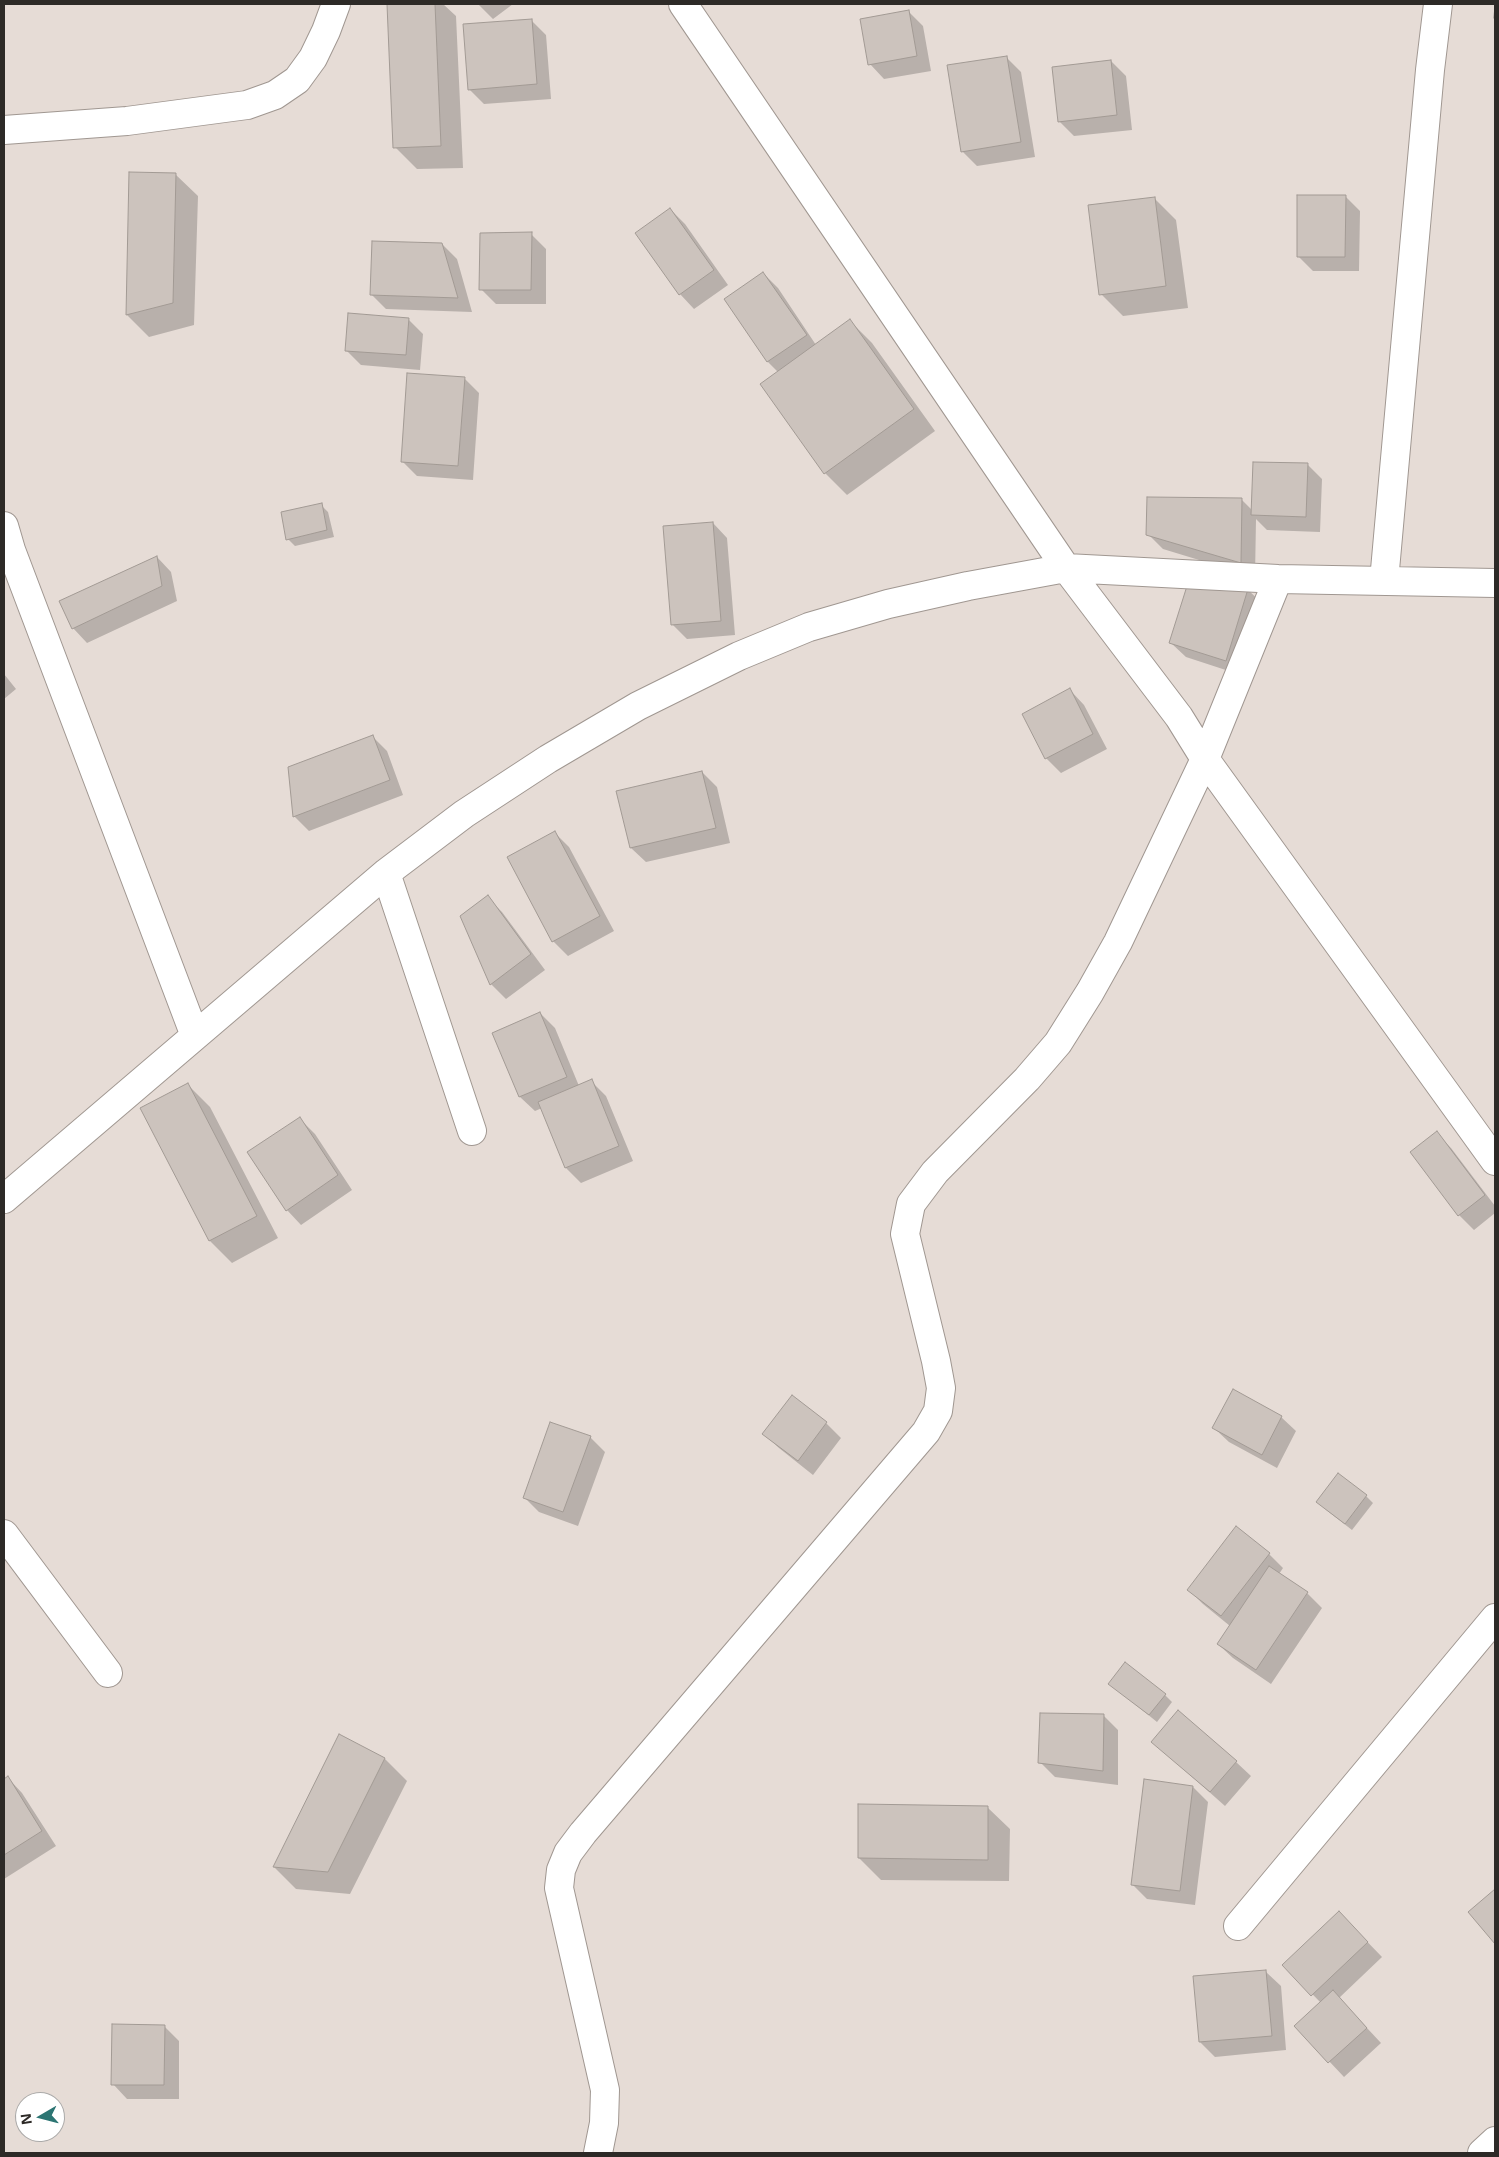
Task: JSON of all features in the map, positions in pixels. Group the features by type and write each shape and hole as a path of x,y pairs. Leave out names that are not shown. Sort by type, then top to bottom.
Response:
{"street":[{"path":"4,130 164,116 247,105 275,95 296,80 313,58 336,4"},
{"path":"683,4 1066,568 1179,717 1206,759 1495,1161"},
{"path":"1384,581 1430,70 1438,4"},
{"path":"4,526 10,550 195,1036"},
{"path":"4,1199 386,873 464,814 548,758 638,706 738,656 809,627 888,604 968,586 1066,568 1278,579 1495,583"},
{"path":"598,2153 604,2123 605,2090 559,1888 561,1870 568,1853 602,1810 926,1432 938,1411 941,1388 936,1361 905,1234 911,1204 935,1172 1027,1080 1058,1043 1118,942 1206,759 1278,579"},
{"path":"386,873 472,1131"},
{"path":"4,1534 108,1673"},
{"path":"1238,1926 1495,1618"},
{"path":"1482,2153 1495,2142"}],"building":[{"path":"387,4 435,4 441,146 393,148"},
{"path":"909,10 917,56 868,65 860,19"},
{"path":"532,19 537,84 468,90 463,24"},
{"path":"1007,56 1021,142 961,152 947,65"},
{"path":"1111,60 1117,115 1058,122 1052,67"},
{"path":"129,172 176,173 173,303 126,315"},
{"path":"1297,195 1346,195 1345,257 1297,257"},
{"path":"1155,197 1166,286 1099,295 1088,205"},
{"path":"670,208 714,270 679,295 635,233"},
{"path":"532,232 531,290 479,290 480,233"},
{"path":"372,241 442,243 458,298 370,295"},
{"path":"763,272 807,335 767,362 724,299"},
{"path":"348,313 409,318 406,355 345,351"},
{"path":"850,319 914,409 824,474 760,384"},
{"path":"407,373 465,377 458,466 401,462"},
{"path":"1253,462 1308,463 1306,517 1251,515"},
{"path":"1147,497 1242,498 1241,563 1146,535"},
{"path":"322,503 327,530 286,540 281,512"},
{"path":"713,522 721,621 671,625 663,526"},
{"path":"157,556 162,586 72,629 59,601"},
{"path":"1187,586 1248,589 1226,661 1169,643"},
{"path":"1070,688 1093,734 1045,759 1022,714"},
{"path":"373,735 390,780 293,817 288,767"},
{"path":"702,771 716,828 630,848 616,791"},
{"path":"555,831 600,916 552,942 507,857"},
{"path":"488,895 531,954 490,985 460,916"},
{"path":"540,1012 567,1077 519,1097 492,1033"},
{"path":"592,1079 619,1146 565,1168 538,1102"},
{"path":"188,1083 257,1216 209,1241 140,1108"},
{"path":"300,1117 338,1175 286,1211 247,1152"},
{"path":"1437,1131 1485,1195 1458,1216 1410,1152"},
{"path":"1233,1389 1282,1416 1262,1455 1212,1428"},
{"path":"792,1395 827,1422 798,1461 762,1434"},
{"path":"550,1422 591,1436 563,1512 523,1498"},
{"path":"1338,1473 1367,1495 1345,1524 1316,1502"},
{"path":"1236,1526 1270,1553 1221,1616 1187,1590"},
{"path":"1269,1566 1308,1592 1256,1670 1217,1644"},
{"path":"1125,1662 1166,1694 1149,1715 1108,1684"},
{"path":"1178,1710 1237,1761 1210,1792 1151,1742"},
{"path":"1040,1713 1104,1714 1103,1771 1038,1763"},
{"path":"339,1734 385,1758 328,1872 273,1867"},
{"path":"8,1776 42,1831 4,1855 4,1779"},
{"path":"1144,1779 1193,1786 1180,1891 1131,1885"},
{"path":"858,1804 988,1806 988,1860 858,1858"},
{"path":"1495,1889 1495,1944 1468,1912"},
{"path":"1339,1911 1368,1942 1311,1996 1282,1965"},
{"path":"1266,1970 1272,2036 1199,2042 1193,1976"},
{"path":"1333,1990 1367,2028 1328,2063 1294,2026"},
{"path":"112,2024 165,2025 164,2085 111,2085"}]}
